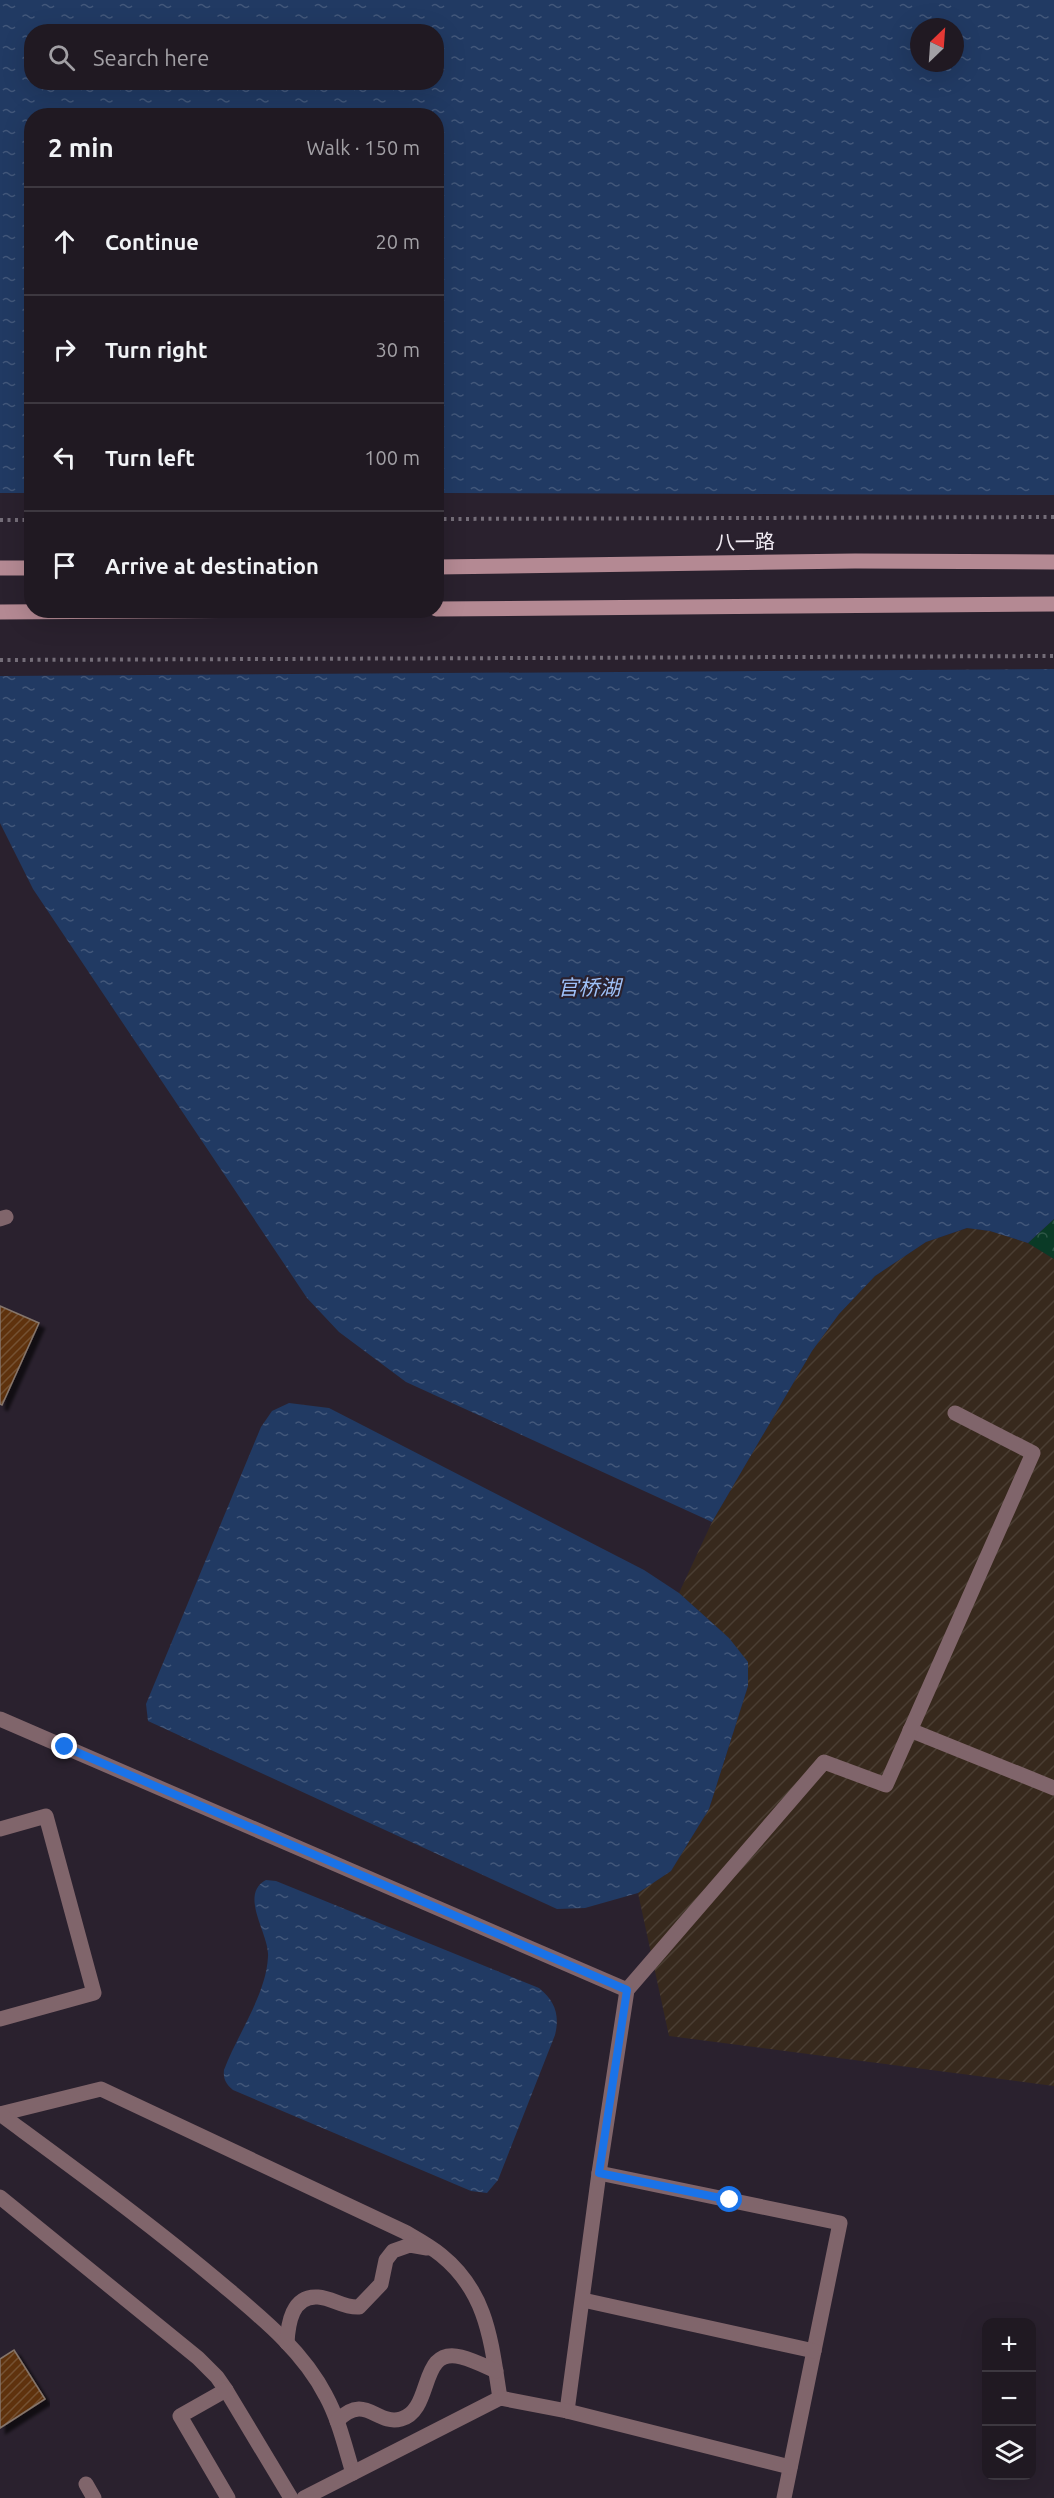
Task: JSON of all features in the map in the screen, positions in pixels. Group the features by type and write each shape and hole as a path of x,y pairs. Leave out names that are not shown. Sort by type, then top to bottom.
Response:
{"main road":[{"name":"八一路","path":"444,567 855,561 1054,562"},
{"path":"0,567 24,568"},
{"path":"444,609 1054,604"},
{"path":"0,612 24,612"}],"lane":[{"path":"567,2411 599,2173 627,1990 824,1762 886,1785 1033,1453 955,1413"},
{"path":"0,1719 627,1990"},
{"path":"910,1730 1054,1788"},
{"path":"0,1828 46,1816 94,1993 0,2019"},
{"path":"0,2114 101,2089 387,2223 440,2254 460,2274 477,2300 489,2328 500,2398"},
{"path":"0,2114 163,2236 261,2317 287,2343 326,2394 353,2473"},
{"path":"599,2173 840,2223 784,2498"},
{"path":"0,2197 198,2358 217,2377 291,2498"},
{"path":"287,2343 291,2317 294,2309 301,2302 317,2297 346,2307 359,2307 381,2284 386,2260 393,2251 404,2246 416,2245 440,2254"},
{"path":"583,2300 814,2351"},
{"path":"337,2421 345,2413 360,2409 389,2418 403,2419 414,2410 424,2395 429,2372 437,2363 448,2357 460,2356 496,2371"},
{"path":"226,2390 180,2416 228,2498"},
{"path":"304,2498 500,2398 567,2411 790,2467"}],"path":[{"path":"444,519 1054,517"},
{"path":"0,520 24,520"},
{"path":"0,660 1054,656"}],"shaded area":[{"path":"968,1228 990,1231 1028,1243 1054,1259 1054,2086 669,2036 638,1893 671,1871 709,1809 748,1686 729,1638 679,1593 712,1522 812,1351 839,1314 875,1276 926,1242"}],"green space":[{"path":"1054,1219 1054,1259 1028,1243"}],"water":[{"name":"官桥湖","path":"0,0 1054,0 1054,1219 1028,1243 990,1231 967,1228 926,1242 875,1276 839,1314 812,1351 712,1522 406,1382 339,1332 307,1298 33,889 0,823"},
{"path":"289,1403 329,1408 644,1570 679,1593 729,1638 748,1662 748,1686 709,1809 671,1871 638,1893 585,1908 557,1909 148,1721 146,1704 261,1427 272,1411"},
{"path":"266,1880 276,1881 539,1988 549,1998 555,2009 557,2021 555,2035 498,2180 487,2193 471,2191 233,2090 227,2083 224,2070 257,2000 266,1971 267,1948 257,1916 255,1895 258,1887"}],"pier":[{"path":"0,493 24,493 24,618 444,618 444,493 1054,495 1054,669 0,676"}],"building":[{"path":"0,1306 39,1323 2,1405 0,1404"},
{"path":"14,2350 45,2399 0,2428 0,2359"}],"route":[{"path":"65,1747 627,1990 599,2173 730,2200"}]}
